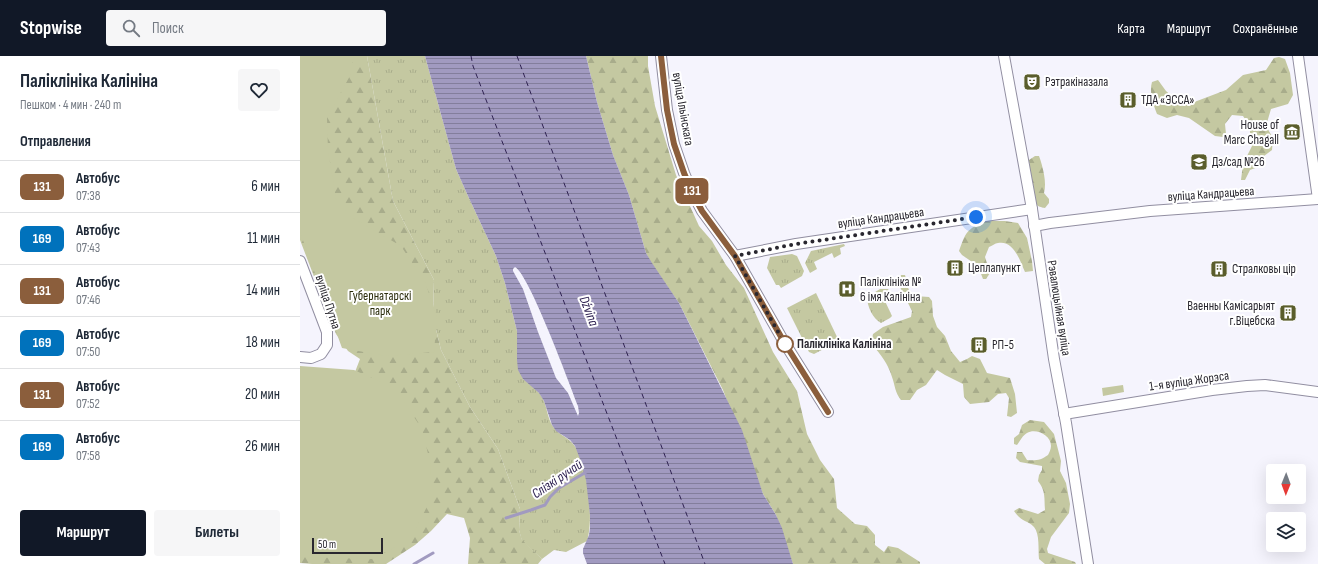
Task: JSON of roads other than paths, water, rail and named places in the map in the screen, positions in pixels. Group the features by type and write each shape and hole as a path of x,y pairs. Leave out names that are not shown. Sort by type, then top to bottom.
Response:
{"street":[{"name":"вуліца Ільінскага","path":"661,56 667,110 674,144 684,173 702,211 735,256 784,342 828,412"},
{"name":"Рэвалюцыйная вуліца","path":"1004,56 1032,209 1054,359 1088,564"},
{"path":"1298,56 1318,199"},
{"name":"вуліца Кандрацьева","path":"1034,226 1150,211 1318,199"},
{"name":"вуліца Кандрацьева","path":"735,256 796,244 1032,209"},
{"name":"вуліца Путна","path":"300,261 327,332 327,345 321,354 311,358 300,357"},
{"name":"1-я вуліца Жорэса","path":"1064,414 1206,390 1240,387 1265,385 1318,392"}],"water":[{"name":"Dźvina","path":"425,56 586,56 597,102 613,155 629,195 646,253 679,303 742,430 763,494 782,528 793,564 587,564 583,549 589,535 590,515 586,480 580,459 575,446 570,440 556,431 552,425 544,401 539,393 523,379 518,370 517,331 505,283 496,256 456,169","holes":["515,267 530,289 558,355 578,406 578,416 568,393 556,378 523,289 513,269"]}],"waterway":[{"name":"Слізкі ручай","path":"506,518 545,505 550,497 559,488 588,471"},
{"name":"Слізкі ручай","path":"414,564 433,553"}],"place":[{"name":"Рэтракіназала","path":"1032,82"},
{"name":"ТДА «ЭССА»","path":"1128,100"},
{"name":"House of Marc Chagall","path":"1292,132"},
{"name":"Дз/сад №26","path":"1199,162"},
{"name":"Цеплапункт","path":"955,268"},
{"name":"Стралковы цір","path":"1219,269"},
{"name":"Паліклініка № 6 імя Калініна","path":"847,289"},
{"name":"Ваенны Камісарыят г.Віцебска","path":"1288,313"},
{"name":"Паліклініка Калініна","path":"785,344"},
{"name":"РП-5","path":"979,345"}],"park label":[{"name":"Губернатарскі парк","path":"380,304"}]}
